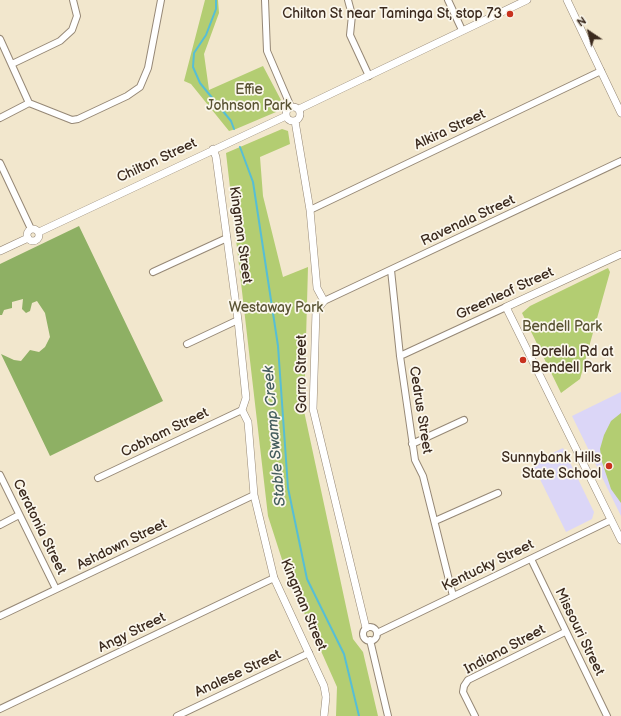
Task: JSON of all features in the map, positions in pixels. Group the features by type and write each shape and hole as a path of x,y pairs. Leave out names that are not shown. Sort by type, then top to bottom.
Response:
{"street":[{"path":"12,64 60,41 72,30 77,16 73,0"},
{"path":"0,39 29,102 72,120 78,119 127,96 140,87 148,68 161,0"},
{"path":"265,0 267,51 291,107 299,110 462,30 527,0"},
{"path":"348,0 352,15 350,35 369,76"},
{"path":"448,0 462,30"},
{"path":"567,0 621,112"},
{"name":"Alkira Street","path":"310,210 601,71"},
{"path":"0,118 29,102"},
{"path":"291,107 287,110 286,116 289,120 295,121"},
{"path":"299,110 300,115 295,121 310,210 317,288 324,301"},
{"name":"Chilton Street","path":"39,232 286,116"},
{"name":"Kingman Street","path":"213,149 216,157 238,320 246,398 242,410 248,422 254,494 274,578 324,686 326,697 324,716"},
{"name":"Ravenala Street","path":"324,301 621,161"},
{"path":"0,163 31,229"},
{"path":"28,238 30,241 36,241 40,236 36,229 31,229"},
{"path":"28,238 28,232 31,229"},
{"path":"0,251 28,238"},
{"path":"153,272 227,238"},
{"name":"Greenleaf Street","path":"400,356 621,254"},
{"name":"Cedrus Street","path":"391,270 400,356 415,460 423,476 436,521 453,596"},
{"name":"Garro Street","path":"324,301 316,311 313,409 366,628"},
{"path":"506,307 621,540"},
{"path":"187,344 238,320"},
{"name":"Cobham Street","path":"98,478 242,410"},
{"path":"412,444 464,420"},
{"name":"Ceratonia Street","path":"0,475 56,589"},
{"path":"436,521 498,493"},
{"name":"Ashdown Street","path":"0,616 254,494"},
{"path":"0,525 20,515"},
{"name":"Kentucky Street","path":"376,634 611,520"},
{"name":"Missouri Street","path":"530,559 607,716"},
{"name":"Angy Street","path":"0,709 274,578"},
{"path":"370,640 375,638 376,634 374,628 366,628 363,636 370,640 388,716"},
{"name":"Indiana Street","path":"475,716 463,692 464,686 468,680 565,632"},
{"name":"Analese Street","path":"177,716 309,653"}],"shaded area":[{"name":"Sunnybank Hills State School","path":"621,392 621,516 572,416"},
{"path":"563,448 594,512 592,519 566,532 532,463"}],"green space":[{"name":"Effie Johnson Park","path":"205,0 218,0 219,13 204,54 209,90 263,66 282,102 276,112 229,131 191,84 184,81"},
{"name":"Westaway Park","path":"282,129 288,131 290,144 260,157 263,196 283,277 308,267 304,411 353,639 363,652 378,716 336,716 337,687 286,572 268,516 226,153"},
{"path":"79,226 163,401 50,456 1,354 14,360 21,361 30,350 39,352 45,347 50,337 45,313 37,301 32,303 30,311 26,313 22,309 23,299 12,302 12,308 4,310 2,315 0,315 0,264"},
{"name":"Bendell Park","path":"608,268 610,272 580,379 561,393 522,313 530,306"},
{"path":"621,413 621,503 611,489 602,462 600,449 604,435 611,421"}],"waterway":[{"name":"Stable Swamp Creek","path":"216,0 216,9 206,35 194,53 193,67 200,83 231,121 234,129"},
{"name":"Stable Swamp Creek","path":"240,147 253,182 278,346 288,488 307,579 344,654 359,716"}],"place":[{"name":"Chilton St near Taminga St, stop 73","path":"510,14"},
{"name":"Borella Rd at Bendell Park","path":"523,360"},
{"name":"Sunnybank Hills State School","path":"609,466"}]}
